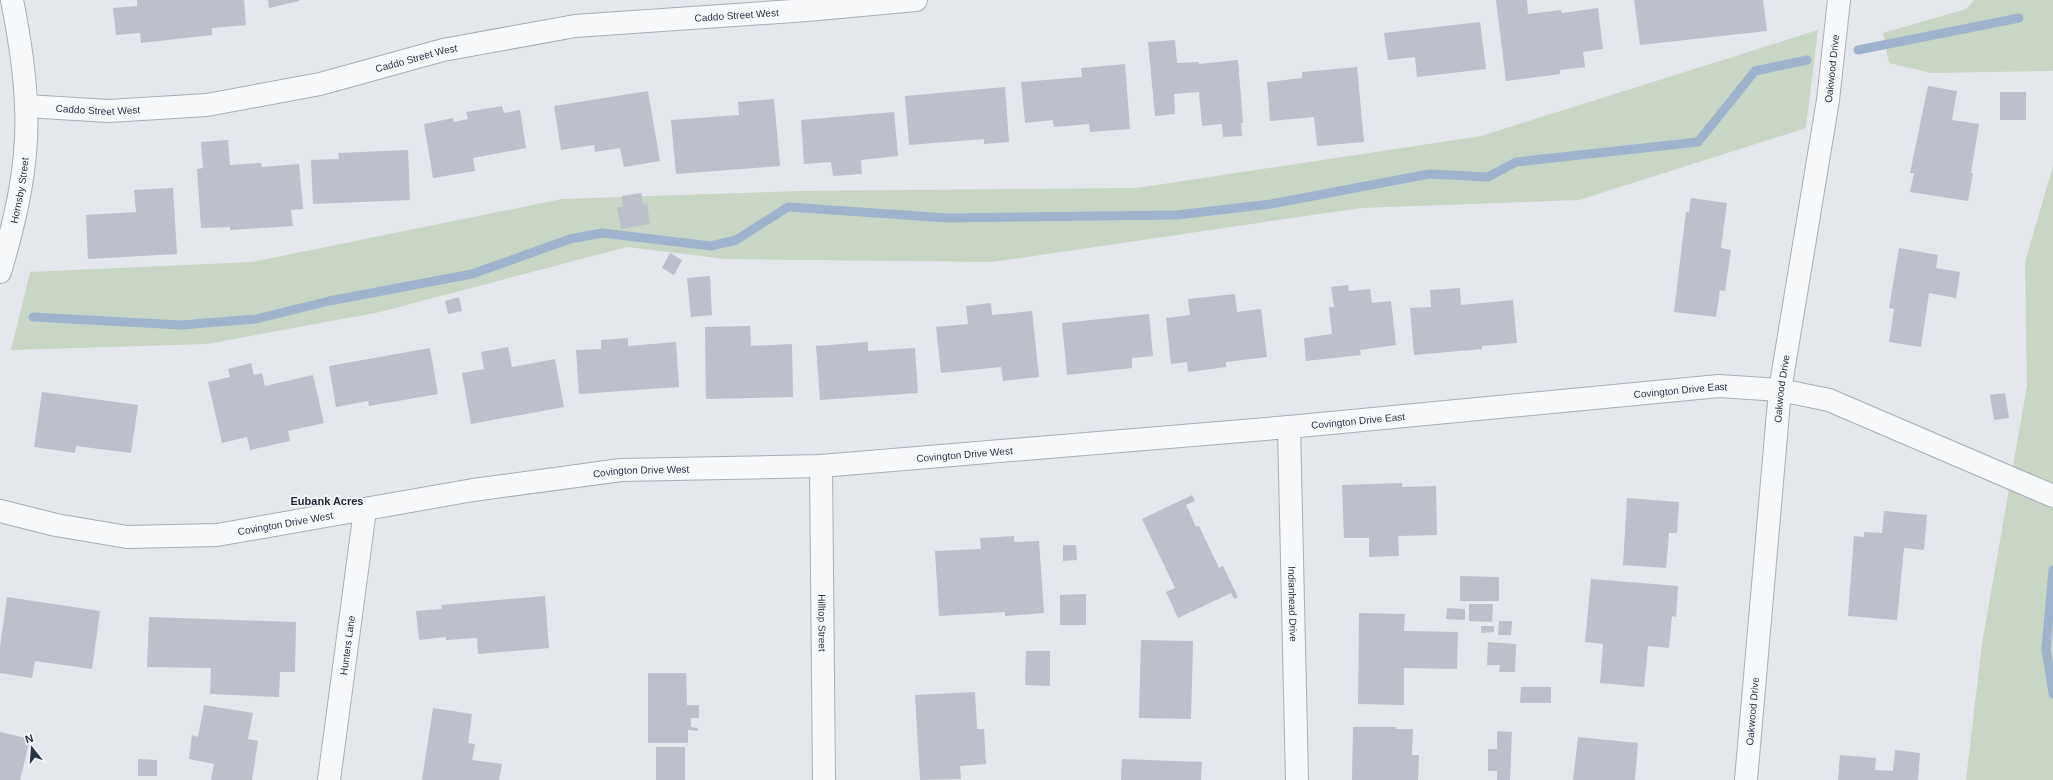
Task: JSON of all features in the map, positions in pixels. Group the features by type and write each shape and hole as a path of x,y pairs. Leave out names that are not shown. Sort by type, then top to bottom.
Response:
{"street":[{"path":"12,0 26,106"},
{"name":"Caddo Street West","path":"26,106 109,111 207,105 320,84 443,50 575,26 805,5 916,0"},
{"name":"Oakwood Drive","path":"1746,780 1780,390 1828,100 1839,0"},
{"name":"Hornsby Street","path":"0,272 14,223 23,173 26,106"},
{"name":"Covington Drive East","path":"1289,427 1719,386 1780,390 1830,400 2053,496"},
{"name":"Covington Drive West","path":"0,511 56,525 128,537 217,535 473,490 621,470 821,466 1289,427"},
{"name":"Indianhead Drive","path":"1289,427 1297,780"},
{"name":"Hilltop Street","path":"821,466 824,780"},
{"name":"Hunters Lane","path":"329,780 365,510"}],"green space":[{"path":"1974,0 2053,0 2053,71 1931,73 1889,63 1883,33 1966,9"},
{"path":"1818,30 1806,128 1579,200 1361,208 993,262 725,259 627,247 380,312 207,344 11,350 30,272 252,262 562,199 799,191 1137,188 1481,136"},
{"path":"2053,166 2053,780 1966,780 1982,644 2027,386 2025,262"}],"building":[{"path":"137,0 244,0 246,25 212,28 212,35 141,43 140,33 116,35 113,8 137,6"},
{"path":"268,0 299,0 299,1 269,8"},
{"path":"1496,0 1527,0 1528,14 1561,10 1562,13 1598,8 1603,49 1583,52 1585,67 1560,70 1560,74 1506,81"},
{"path":"1634,0 1763,0 1767,31 1640,45"},
{"path":"1480,22 1486,69 1417,77 1415,57 1388,60 1384,33"},
{"path":"1175,40 1177,63 1199,62 1199,64 1238,60 1243,123 1241,123 1242,136 1223,137 1222,124 1202,126 1199,92 1174,94 1175,114 1155,116 1148,42"},
{"path":"1125,64 1130,129 1090,132 1089,124 1054,127 1053,120 1025,123 1021,82 1082,77 1081,68"},
{"path":"1357,67 1364,142 1317,146 1314,117 1270,121 1267,82 1302,78 1302,72"},
{"path":"1928,86 1957,91 1952,120 1979,124 1968,201 1910,192 1914,173 1910,173"},
{"path":"1005,87 1009,142 984,144 984,139 909,145 905,96"},
{"path":"648,91 660,161 624,167 620,148 595,152 594,145 561,150 554,106"},
{"path":"2000,92 2026,92 2026,120 2000,120"},
{"path":"774,99 780,166 676,174 671,120 739,115 738,102"},
{"path":"502,106 504,113 520,110 526,148 473,158 475,171 433,178 424,124 453,118 454,122 468,119 466,112"},
{"path":"894,112 898,156 861,160 862,174 833,176 831,162 804,164 801,120"},
{"path":"228,140 230,165 261,163 262,167 299,164 303,209 291,210 293,226 230,230 230,227 201,228 197,169 203,168 201,142"},
{"path":"408,150 410,200 313,204 311,160 339,159 338,153"},
{"path":"173,188 177,254 88,259 86,215 136,212 134,190"},
{"path":"641,193 643,204 647,203 650,224 621,229 617,207 623,207 622,196"},
{"path":"1691,198 1727,203 1721,248 1731,250 1725,291 1720,290 1716,317 1674,312 1686,212 1689,212"},
{"path":"1899,248 1938,255 1936,268 1960,272 1956,298 1929,293 1921,347 1889,342 1894,309 1889,308"},
{"path":"670,253 682,260 674,275 662,268"},
{"path":"710,276 712,315 691,317 687,278"},
{"path":"1348,285 1349,291 1370,289 1372,303 1391,301 1396,345 1360,350 1361,355 1306,361 1304,338 1332,334 1329,307 1334,307 1331,287"},
{"path":"1460,288 1461,305 1513,300 1517,343 1482,346 1482,349 1414,355 1410,308 1431,307 1430,290"},
{"path":"1235,294 1237,312 1261,309 1267,357 1226,362 1226,367 1188,372 1187,362 1171,364 1166,318 1190,315 1188,299"},
{"path":"459,297 462,311 448,314 445,301"},
{"path":"991,303 992,315 1032,311 1039,377 1003,381 1001,367 941,373 936,327 968,324 966,306"},
{"path":"1149,314 1153,356 1132,358 1132,368 1067,375 1062,323"},
{"path":"750,326 751,346 792,344 793,397 706,399 705,327"},
{"path":"628,338 628,346 676,342 679,387 579,394 576,350 601,349 601,340"},
{"path":"868,342 868,351 915,348 918,393 820,400 816,346"},
{"path":"508,347 512,367 555,359 564,407 471,424 462,373 484,369 481,352"},
{"path":"430,348 438,394 369,406 368,401 336,407 329,366"},
{"path":"251,363 254,375 262,373 265,386 313,375 324,423 288,431 290,441 250,450 247,437 222,443 208,382 230,377 228,369"},
{"path":"42,392 138,405 131,453 76,446 75,453 34,447"},
{"path":"2005,393 2009,418 1994,420 1990,395"},
{"path":"1402,483 1402,487 1436,486 1437,535 1398,536 1399,556 1369,557 1369,538 1344,538 1342,485"},
{"path":"1192,495 1195,501 1186,505 1196,527 1199,526 1219,568 1223,566 1238,597 1234,599 1231,593 1178,618 1166,592 1175,588 1142,519"},
{"path":"1627,498 1679,502 1677,533 1669,533 1666,568 1623,565"},
{"path":"1884,511 1927,515 1924,550 1904,548 1897,620 1848,616 1854,536 1864,537 1864,532 1882,533"},
{"path":"1014,536 1014,542 1039,541 1044,613 1005,616 1005,612 939,616 935,551 981,549 980,538"},
{"path":"1063,545 1076,545 1077,560 1063,561"},
{"path":"1460,576 1499,577 1499,601 1460,601"},
{"path":"1591,579 1678,586 1676,617 1672,616 1669,648 1648,646 1644,687 1600,683 1603,644 1585,642"},
{"path":"1086,594 1086,625 1060,625 1060,595"},
{"path":"545,596 549,648 478,654 477,638 446,640 446,637 419,640 416,611 442,609 441,605"},
{"path":"7,597 100,611 92,669 35,661 32,678 0,673 0,647"},
{"path":"1469,604 1493,604 1492,622 1469,621"},
{"path":"1447,608 1465,609 1465,620 1446,619"},
{"path":"1359,613 1405,614 1404,631 1458,632 1457,669 1404,668 1404,705 1358,704"},
{"path":"149,617 296,622 295,672 280,672 279,697 210,694 211,668 147,667"},
{"path":"1499,621 1512,621 1511,635 1498,635"},
{"path":"1481,626 1494,626 1494,632 1481,633"},
{"path":"1141,640 1193,641 1191,719 1139,718"},
{"path":"1488,642 1516,644 1515,672 1499,672 1500,665 1487,665"},
{"path":"1026,651 1050,651 1050,686 1025,685"},
{"path":"648,673 686,673 687,705 699,705 699,718 691,718 691,727 697,728 698,731 688,730 688,743 648,743"},
{"path":"1521,687 1551,687 1551,703 1520,703"},
{"path":"975,692 977,729 984,729 986,764 960,766 961,779 920,780 915,695"},
{"path":"204,705 253,713 248,739 258,741 252,780 211,780 214,764 189,759 192,735 198,737"},
{"path":"433,708 472,714 468,743 475,744 472,760 502,764 499,780 422,780"},
{"path":"1353,727 1396,727 1396,729 1413,729 1412,755 1419,755 1418,780 1352,780"},
{"path":"1497,731 1512,732 1510,780 1497,780 1497,771 1488,771 1488,749 1497,749"},
{"path":"0,732 30,739 20,780 0,780"},
{"path":"1578,737 1638,743 1635,780 1573,780"},
{"path":"656,747 685,747 685,780 656,780"},
{"path":"1895,750 1920,753 1918,780 1838,780 1840,755 1876,758 1875,770 1893,771"},
{"path":"138,759 157,760 157,776 138,776"},
{"path":"1122,759 1202,762 1201,780 1121,780"}],"waterway":[{"path":"1858,50 2019,18"},
{"path":"33,317 181,325 256,319 329,301 472,274 570,239 602,233 711,246 736,240 788,207 948,218 1177,215 1271,204 1429,174 1488,177 1516,162 1698,142 1755,71 1807,60"},
{"path":"2053,570 2046,649 2053,694"}],"district":[{"name":"Eubank Acres","path":"327,501"}]}
